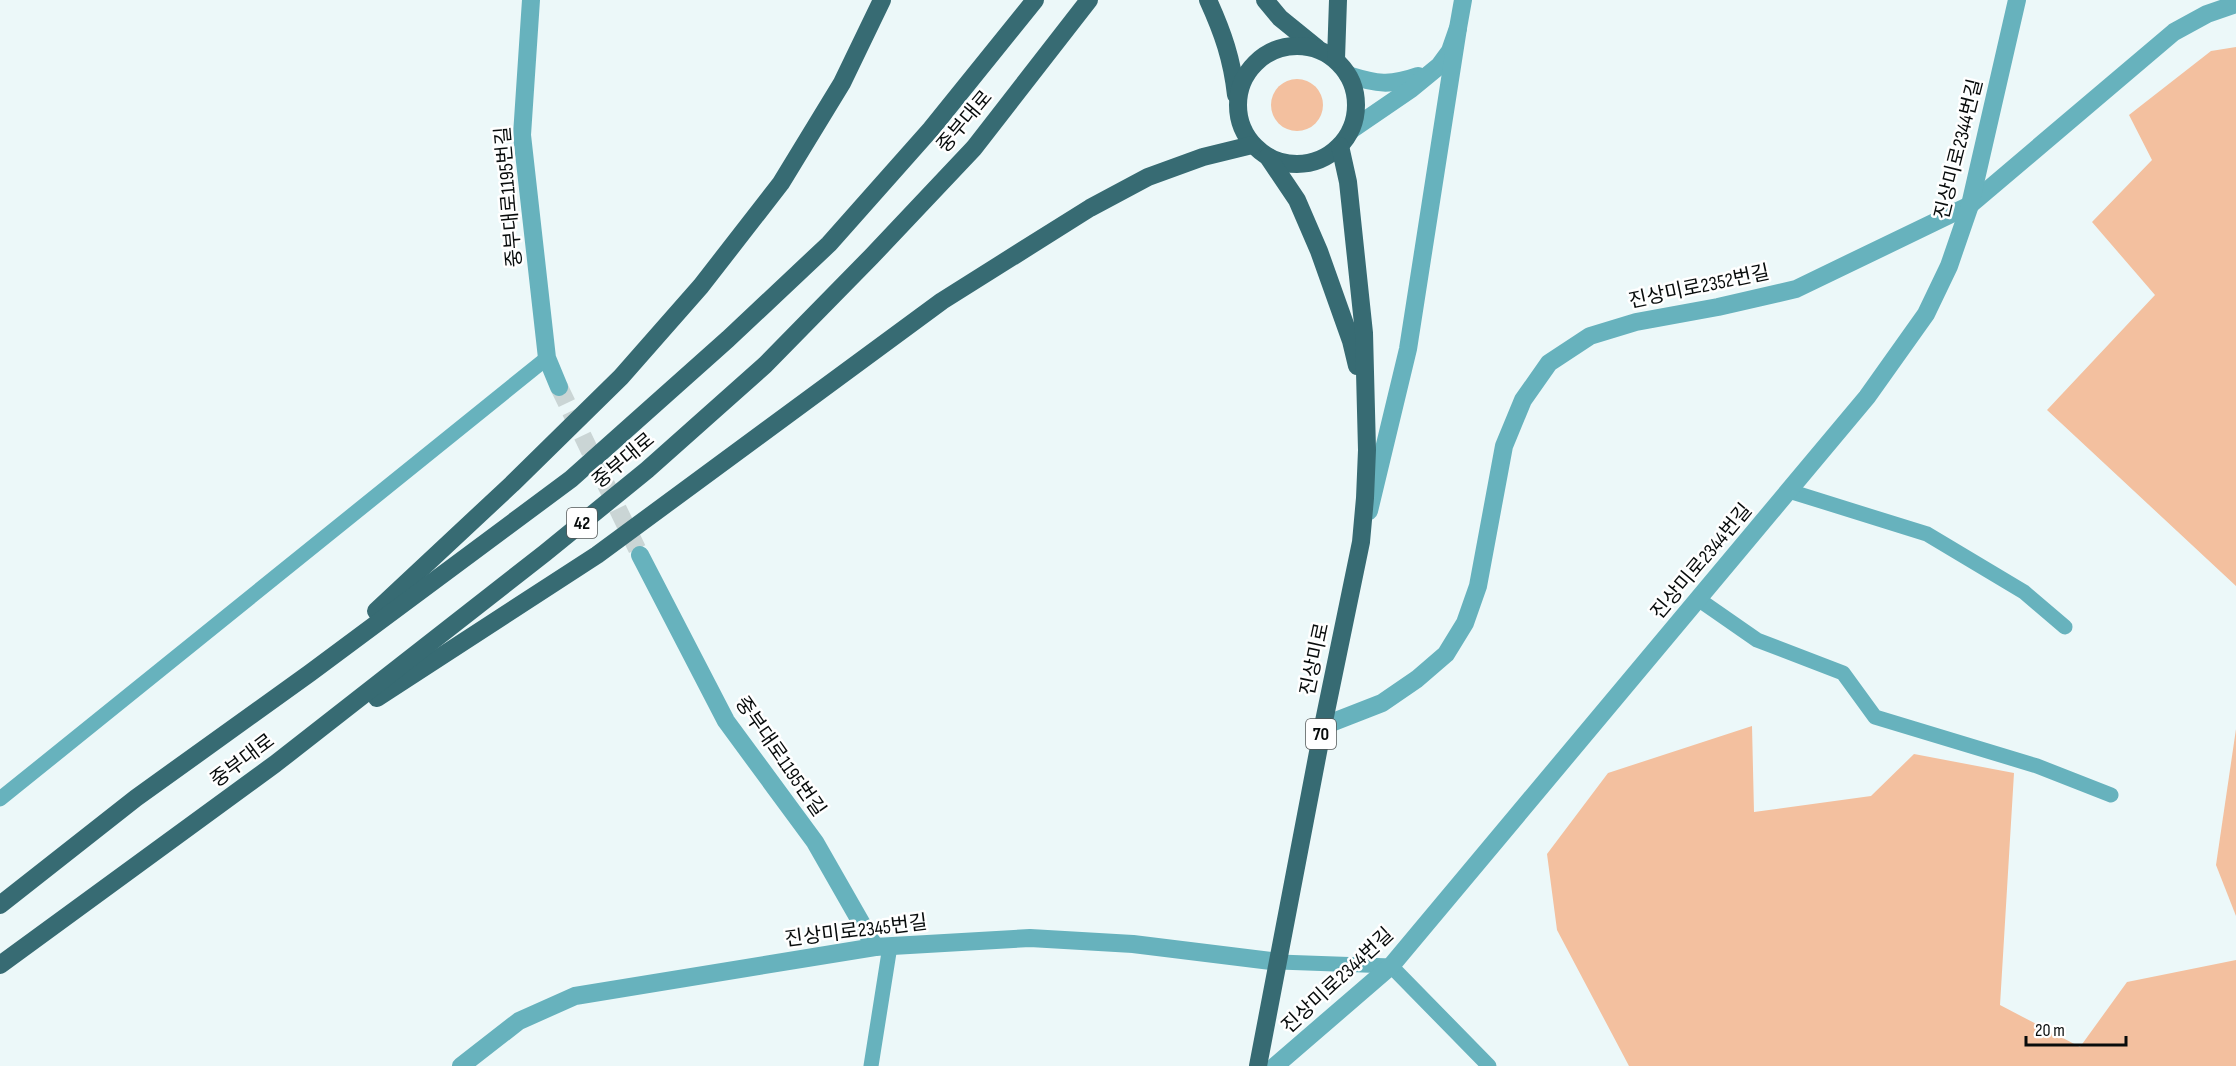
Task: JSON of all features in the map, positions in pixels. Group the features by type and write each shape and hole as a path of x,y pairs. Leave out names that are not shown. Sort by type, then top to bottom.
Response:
{"main road":[{"path":"310,673 512,484 621,377 701,286 781,183 842,83 882,0"},
{"name":"중부대로","path":"0,905 136,798 310,673 571,479 728,339 836,235 931,129 1035,0"},
{"name":"중부대로","path":"0,965 275,764 647,470 765,365 974,148 1089,0"},
{"path":"1208,0 1225,38 1233,68 1237,110 1242,129 1252,146 1268,157 1287,164 1306,164 1325,158 1340,146 1351,130 1356,112 1356,93 1348,75 1336,59 1318,49 1280,18 1265,0"},
{"path":"1336,59 1338,0"},
{"path":"1237,110 1239,89 1247,71 1261,57 1289,46 1299,45 1318,49"},
{"path":"275,764 597,555 942,302 1090,208 1148,177 1203,157 1252,146"},
{"path":"1340,146 1348,182 1364,333 1365,400"},
{"path":"1268,157 1297,200 1319,251 1351,341 1365,400"},
{"name":"진상미로","path":"1258,1066 1361,542 1366,470 1365,400"}],"street":[{"name":"중부대로1195번길","path":"531,0 522,135 547,358 559,387"},
{"path":"1361,542 1408,349 1463,0"},
{"name":"진상미로2344번길","path":"1275,1066 1391,966 1867,398 1926,314 1949,266 1970,205 2017,0"},
{"name":"진상미로2352번길","path":"1323,726 1382,703 1417,679 1451,647 1465,623 1478,586 1504,446 1523,400 1549,363 1590,336 1636,322 1796,289 1970,205 2174,32 2208,14 2236,4"},
{"path":"1351,130 1411,89 1439,66 1450,51 1458,28"},
{"path":"1348,75 1375,83 1398,83 1439,66"},
{"name":"중부대로1195번길","path":"640,555 726,721 815,842 882,946"},
{"name":"진상미로2345번길","path":"461,1066 519,1021 576,996 882,946 1030,938 1133,944 1279,962"}],"lane":[{"path":"0,799 547,358"},
{"path":"1789,491 1927,534 2024,592 2065,627"},
{"path":"1698,599 1757,640 1843,673 1875,717 2037,766 2111,795"},
{"path":"871,1066 882,946"},
{"path":"1279,962 1391,966 1489,1066"}],"shaded area":[{"path":"2236,47 2236,586 2047,410 2155,295 2092,222 2152,160 2129,115 2211,51"},
{"path":"1292,79 1302,79 1316,86 1323,105 1316,124 1302,131 1292,131 1282,127 1275,120 1271,110 1271,100 1275,90 1282,83"},
{"path":"1752,726 1754,812 1871,796 1914,754 2014,773 2000,1005 2080,1047 2127,982 2236,960 2236,1066 1629,1066 1557,930 1547,854 1608,773"},
{"path":"2236,729 2236,916 2216,865"}],"tunnel":[{"path":"559,387 640,555"}]}
